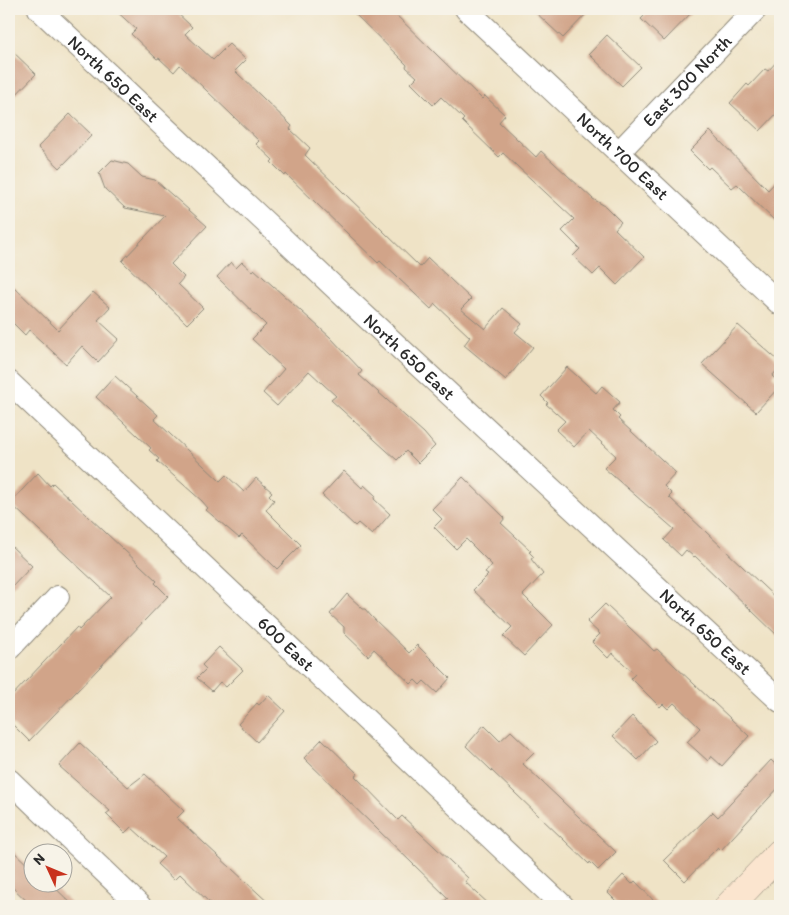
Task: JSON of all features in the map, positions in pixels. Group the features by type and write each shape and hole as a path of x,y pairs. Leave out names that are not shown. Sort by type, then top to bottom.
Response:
{"street":[{"name":"North 650 East","path":"39,9 349,301 780,701"},
{"name":"North 700 East","path":"466,9 780,304"},
{"name":"East 300 North","path":"618,153 756,9"},
{"name":"600 East","path":"9,382 563,906"},
{"path":"9,649 58,598"},
{"path":"9,780 140,906"},
{"path":"729,906 780,854"}],"building":[{"path":"114,9 173,9 192,27 185,34 213,60 229,44 246,60 235,71 292,126 290,129 310,148 305,155 420,267 428,258 471,299 461,309 485,329 503,308 522,324 515,332 533,347 506,380 464,345 470,337 435,304 431,309 380,261 378,263 286,174 285,176 271,162 273,160 256,144 259,141 180,65 174,72 159,58 157,59 131,34 136,29"},
{"path":"350,9 390,9 482,99 485,96 505,115 499,122 536,157 541,151 593,199 605,206 621,222 615,229 644,257 617,285 600,268 593,275 573,256 580,249 562,231 574,219 503,153 499,157 462,121 464,119 441,97 433,105 411,83 417,77 406,67 407,65"},
{"path":"532,9 591,9 563,38"},
{"path":"651,9 695,9 664,41 641,19"},
{"path":"607,35 641,67 622,86 589,54"},
{"path":"9,48 36,74 9,102"},
{"path":"780,58 780,110 760,131 730,103 747,84 749,86 765,69 768,71"},
{"path":"70,114 92,135 60,168 38,147"},
{"path":"710,131 768,190 780,177 780,226 737,184 732,188 710,167 708,169 690,151"},
{"path":"112,160 128,164 142,177 155,180 207,226 171,264 184,277 178,284 203,308 187,324 122,261 165,216 125,208 105,189 99,173"},
{"path":"231,262 236,268 242,262 252,271 254,269 330,337 362,371 359,375 424,433 435,446 418,463 406,451 397,460 331,400 336,396 309,371 277,406 263,393 284,369 252,339 266,325 217,277"},
{"path":"9,282 58,330 93,292 110,307 98,320 119,339 98,362 82,346 66,364 29,330 25,335 9,319"},
{"path":"738,325 780,362 780,367 772,376 780,383 780,386 756,412 702,364"},
{"path":"567,367 596,393 602,386 620,402 613,410 620,417 618,419 676,473 664,486 672,494 669,497 780,602 780,638 695,556 686,550 681,556 664,540 674,529 604,468 616,456 589,431 574,447 556,430 565,421 546,404 548,403 541,396"},
{"path":"115,376 158,415 154,419 220,481 226,475 244,492 256,478 272,492 269,495 274,500 266,510 301,545 277,569 242,535 239,538 206,510 208,508 202,501 157,461 159,459 149,450 151,448 96,397"},
{"path":"344,471 362,488 364,485 376,496 374,499 390,514 372,535 358,523 355,526 322,495"},
{"path":"38,473 50,486 53,483 157,581 155,583 168,596 29,741 9,721 9,699 77,627 79,630 111,597 10,503"},
{"path":"463,477 505,518 501,523 531,551 529,552 534,557 531,559 543,574 523,595 553,625 524,656 503,636 512,627 473,590 488,575 485,573 492,565 466,539 456,549 434,527 442,519 432,509"},
{"path":"9,544 32,566 9,590"},
{"path":"347,594 365,609 409,653 417,645 450,678 437,693 424,681 420,685 415,680 411,684 374,649 368,656 344,633 344,627 330,614"},
{"path":"605,604 654,651 657,649 749,736 722,766 711,756 708,761 687,742 700,728 674,703 668,709 663,704 660,707 631,678 635,674 612,653 608,658 592,642 600,634 587,622"},
{"path":"219,647 243,670 226,687 220,682 212,691 197,678 206,669 202,665"},
{"path":"268,695 285,711 257,742 238,724 257,703 259,705"},
{"path":"632,716 656,741 638,760 613,736"},
{"path":"484,725 500,741 511,731 534,753 523,764 616,852 598,870 590,862 589,864 466,746"},
{"path":"322,739 358,774 355,776 398,820 402,816 468,878 465,882 491,906 439,906 448,898 304,758"},
{"path":"80,743 128,787 145,774 184,811 177,818 272,906 213,906 180,874 174,880 157,864 164,857 131,827 125,833 106,814 110,811 59,766"},
{"path":"771,760 780,769 780,786 721,850 718,847 685,881 664,860 713,812 718,817"},
{"path":"9,847 22,859 22,892 59,892 74,906 32,906 9,884"},
{"path":"623,875 632,884 635,881 659,906 621,906 607,892"}]}
